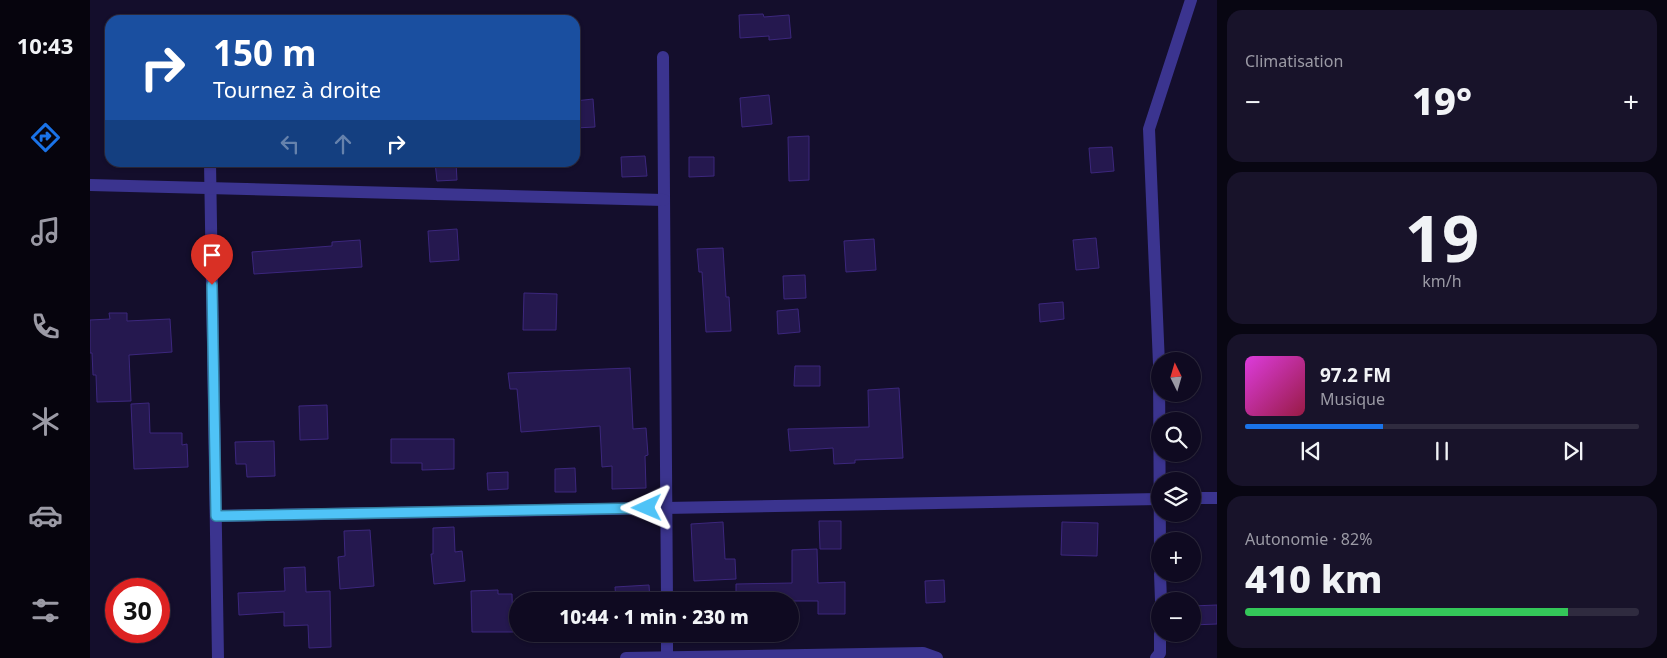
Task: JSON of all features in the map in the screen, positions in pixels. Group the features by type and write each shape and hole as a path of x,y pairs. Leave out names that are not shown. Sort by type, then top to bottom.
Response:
{"street":[{"path":"1159,472 1159,364 1149,129 1191,0"},
{"path":"663,57 667,592"},
{"path":"210,167 218,658"},
{"path":"90,185 664,200"},
{"path":"1201,498 1217,498"},
{"path":"216,516 1151,499"},
{"path":"667,642 667,657"},
{"path":"1156,658 1160,653 1160,642"},
{"path":"626,658 923,652 937,658"}],"building":[{"path":"763,14 764,17 789,15 791,38 769,40 769,36 740,38 739,15"},
{"path":"769,95 772,124 742,127 740,98"},
{"path":"593,99 595,127 580,128 580,100"},
{"path":"809,136 809,180 789,181 788,137"},
{"path":"1112,147 1114,171 1091,173 1089,148"},
{"path":"645,156 647,176 622,177 621,157"},
{"path":"689,157 714,157 714,176 689,177"},
{"path":"436,167 456,167 457,180 437,181"},
{"path":"457,229 459,260 430,262 428,231"},
{"path":"1096,238 1099,268 1076,270 1073,240"},
{"path":"874,239 876,270 846,272 844,241"},
{"path":"360,240 362,267 254,274 252,252 332,246 332,242"},
{"path":"723,248 726,297 729,297 731,331 706,332 702,272 699,272 697,249"},
{"path":"805,275 806,298 784,299 783,276"},
{"path":"524,293 557,294 556,330 523,330"},
{"path":"1063,302 1064,319 1040,322 1039,304"},
{"path":"798,309 800,332 778,334 777,311"},
{"path":"109,313 127,313 127,321 170,319 172,352 129,355 131,401 97,402 96,375 93,375 92,353 90,353 90,320 110,319"},
{"path":"795,366 820,366 820,386 794,386"},
{"path":"630,368 633,429 646,428 648,455 645,456 646,488 612,489 612,466 602,467 600,426 521,432 517,389 510,389 508,373"},
{"path":"899,388 903,458 855,460 855,463 834,464 833,448 790,451 788,429 869,427 868,390"},
{"path":"149,403 150,433 182,433 182,445 187,444 188,467 134,469 131,404"},
{"path":"327,405 328,439 300,440 299,406"},
{"path":"391,439 454,439 454,469 422,470 422,463 391,463"},
{"path":"274,441 275,476 247,477 246,464 236,464 235,442"},
{"path":"575,468 576,492 555,492 555,469"},
{"path":"508,472 508,489 488,490 487,473"},
{"path":"819,521 841,521 841,549 820,549"},
{"path":"723,522 725,559 735,559 736,579 694,581 691,524"},
{"path":"1062,522 1098,523 1097,556 1061,555"},
{"path":"454,527 455,552 462,551 465,581 434,584 431,554 433,554 433,528"},
{"path":"370,530 374,586 340,589 338,557 345,556 344,531"},
{"path":"817,549 818,583 845,582 845,614 818,614 818,601 799,601 799,592 736,592 736,584 792,583 792,550"},
{"path":"305,567 306,592 330,591 331,647 309,648 308,625 284,626 284,612 239,615 238,593 285,591 284,568"},
{"path":"944,580 945,602 926,603 925,581"},
{"path":"649,585 649,592 615,592 615,587"},
{"path":"498,590 498,594 509,594 509,632 472,632 471,591"},
{"path":"1217,605 1217,624 1201,625 1201,606"}],"route":[{"path":"212,285 216,516 647,508"}]}
